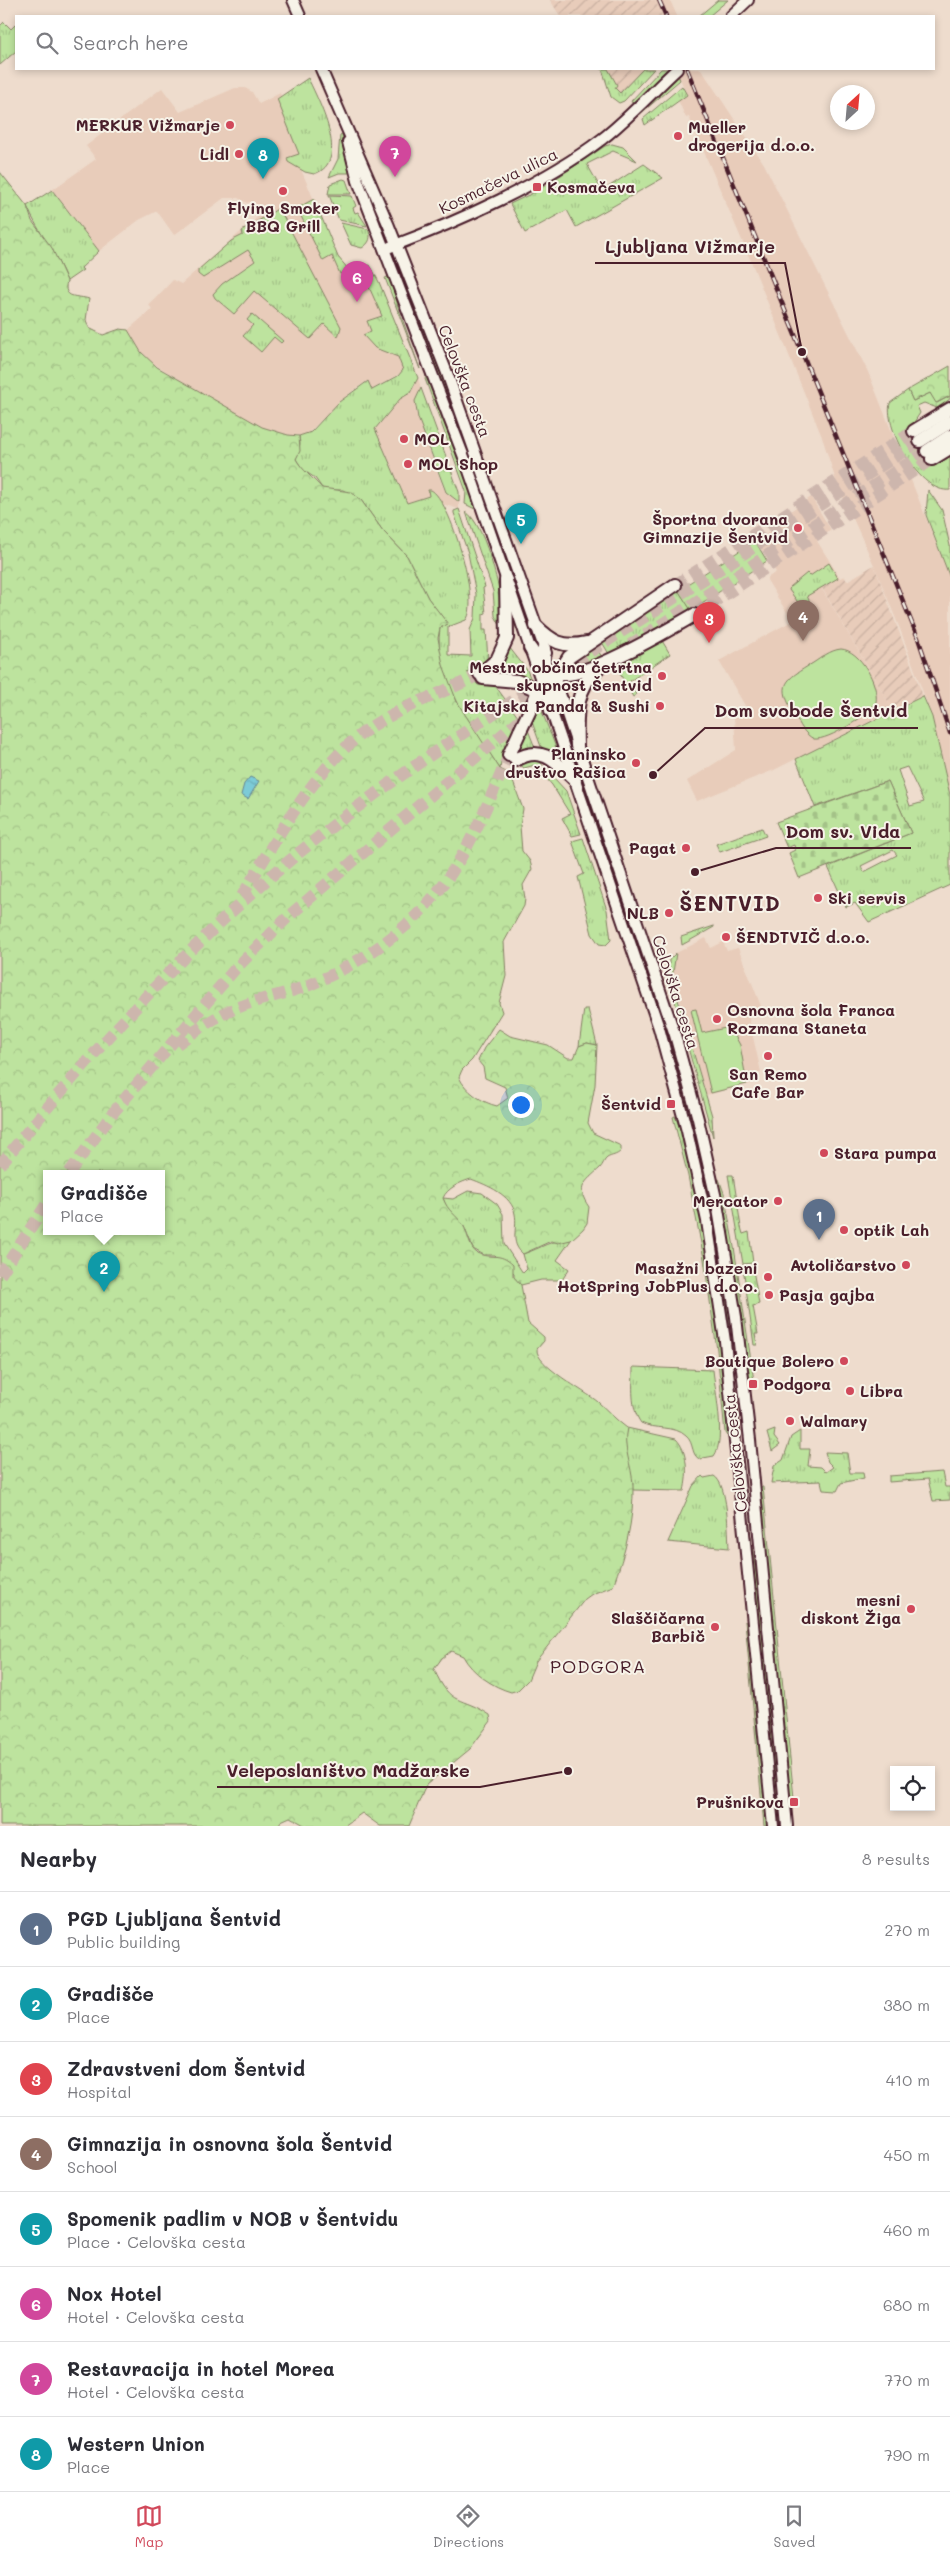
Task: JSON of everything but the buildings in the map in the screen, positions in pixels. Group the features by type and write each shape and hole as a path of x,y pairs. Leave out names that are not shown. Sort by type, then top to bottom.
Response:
{"highway":[{"path":"923,446 950,409"},
{"path":"923,446 950,422"},
{"path":"923,446 950,436"},
{"path":"923,446 950,448"},
{"path":"506,580 505,596 509,613 509,630 501,655 484,675 506,679 548,692"},
{"path":"552,672 569,657 675,586"},
{"path":"530,648 552,672 572,674 608,660 694,615"},
{"path":"536,626 559,644 570,646 596,639"},
{"path":"544,648 552,672 548,692 551,711"},
{"path":"577,746 576,715 580,695 589,676 608,660"},
{"path":"548,692 530,710 520,731 517,757 534,753 544,755 575,780"}],"main road":[{"path":"294,0 300,15"},
{"path":"732,15 748,0"},
{"name":"Celovška cesta","path":"322,70 396,245 473,443 544,648"},
{"name":"Kosmačeva ulica","path":"384,249 500,199 556,171 617,126 676,70"},
{"name":"Celovška cesta","path":"344,121 356,175 434,377 530,648 548,692 577,746 675,1035 698,1119 724,1241 736,1317 750,1440 787,1826"},
{"name":"Celovška cesta","path":"548,692 552,672"},
{"name":"Celovška cesta","path":"551,711 662,1036 687,1131 707,1221 725,1341 773,1826"}],"shaded area":[{"path":"550,0 655,0 662,15 559,15"},
{"path":"655,0 670,0 677,15 662,15"},
{"path":"608,70 642,70 620,93 615,88 616,85"},
{"path":"676,70 702,70 764,164 868,372 950,578 950,795 932,717 900,629 874,565 836,481 822,437 753,266 689,117 686,118 678,100 687,95"},
{"path":"162,88 180,112 235,88 245,88 252,92 259,104 280,93 303,151 300,167 338,257 346,266 354,268 371,266 379,282 413,366 372,390 367,381 350,393 306,435 288,435 262,427 209,398 148,360 128,330 152,309 149,305 173,280 181,284 260,215 251,202 247,203 238,198 224,198 174,235 157,211 139,220 99,251 52,190 96,159 86,146"},
{"path":"418,378 421,388 415,401 416,412 443,487 446,492 459,502 459,509 442,504 435,492 431,490 430,496 407,503 375,429 400,399 410,393"},
{"path":"811,497 831,530 817,541 840,578 822,589 893,710 774,770 697,801 687,781 736,750 734,718 747,709 719,661 792,621 767,580 776,572 756,541 769,532 767,527"},
{"path":"874,565 923,696 893,710 822,588 844,576 847,581"},
{"name":"Osnovna šola Franca Rozmana Staneta","path":"706,938 711,948 723,942 727,951 738,948 763,1011 748,1015 761,1072 755,1074 757,1082 706,1095 672,973 676,953"}],"green space":[{"path":"718,0 728,0 710,15 700,15"},
{"path":"4,22 11,29 15,25 15,52 0,65 0,26"},
{"path":"602,70 609,70 617,85 615,88 620,93 642,70 653,70 624,101 619,103 611,97"},
{"path":"660,70 667,70 632,103 631,101"},
{"path":"678,75 680,80 638,114"},
{"path":"308,78 324,115 331,144 330,157 325,167 314,174 305,172 288,162 287,158 299,154 277,99"},
{"path":"682,86 687,95 645,125 643,119"},
{"path":"342,134 349,173 339,173 329,177 338,159 340,135"},
{"path":"612,144 623,147 637,161 613,151 587,164 602,191 644,164 663,178 576,227 567,210 525,233 510,204 537,191 605,146"},
{"path":"0,172 27,206 32,221 52,248 67,281 66,287 69,294 89,299 86,320 89,328 103,335 120,329 128,330 141,352 157,367 262,427 288,435 299,436 300,451 296,459 301,467 322,488 351,492 361,500 383,531 407,556 428,598 448,624 440,628 438,638 443,665 457,702 500,769 514,776 512,779 523,809 520,826 522,851 530,861 532,869 523,885 524,906 504,942 506,976 499,1003 502,1012 459,1077 470,1092 486,1102 497,1106 508,1098 505,1087 485,1078 483,1067 478,1061 484,1048 499,1029 510,1036 548,1045 568,1058 574,1058 579,1046 587,1043 597,1045 595,1085 588,1123 593,1133 621,1146 621,1151 606,1159 601,1167 586,1181 582,1190 589,1207 587,1223 571,1240 558,1243 551,1241 523,1254 516,1245 516,1220 513,1207 504,1196 484,1184 471,1179 451,1188 443,1198 447,1207 463,1225 474,1251 482,1255 503,1258 513,1265 513,1276 521,1285 528,1323 544,1337 544,1341 537,1349 544,1362 552,1370 598,1402 627,1428 626,1449 633,1485 632,1511 628,1537 613,1586 592,1594 585,1599 536,1661 528,1680 518,1690 511,1692 490,1683 477,1674 463,1656 451,1651 442,1658 434,1669 446,1690 457,1699 490,1715 491,1721 470,1749 426,1785 409,1826 380,1826 362,1813 344,1826 306,1826 290,1817 281,1821 278,1826 0,1826"},
{"path":"343,179 346,180 351,194 328,194 330,184"},
{"path":"52,190 99,251 81,268 83,270 67,281 27,206"},
{"path":"329,195 352,196 356,206 353,208 355,213 358,212 367,226 339,220"},
{"path":"314,199 338,257 349,270 340,274 332,256 323,261 297,208"},
{"path":"279,208 341,327 338,337 324,324 310,339 254,291 234,314 215,298 213,294 222,284 255,261 248,250 203,278 198,274 198,270 231,241 243,235 242,231"},
{"path":"341,223 368,229 370,237 367,244 362,248 351,245"},
{"path":"370,265 379,282 418,378 410,393 400,399 375,429 407,503 429,496 428,490 431,490 439,497 447,512 461,552 470,594 470,610 466,620 448,627 448,655 471,656 470,630 475,618 476,594 468,553 454,513 454,511 459,509 485,587 483,588 486,613 483,614 483,630 486,630 488,661 467,672 478,685 494,684 518,717 505,748 500,769 468,720 449,684 442,665 439,646 440,628 447,624 428,598 407,556 383,531 361,500 343,490 322,488 315,478 303,470 296,459 300,444 299,436 311,432 339,402 368,381 372,390 398,376 403,370 398,357 375,348 363,335 371,331 367,321 382,316 369,287 364,289 354,269"},
{"path":"399,272 446,383 539,647 512,581 448,401"},
{"path":"390,276 399,310 420,369 385,278"},
{"path":"252,314 283,341 281,343 274,337 261,352 243,336 253,325 247,320"},
{"path":"950,366 950,396 936,403 930,393 913,401 908,390"},
{"path":"427,374 477,510 465,504 466,491 425,379"},
{"path":"421,388 459,492 459,502 446,492 418,418 415,401"},
{"path":"908,390 913,401 930,393 937,403 950,396 950,399 937,408 924,403 917,406 920,413 911,427 936,465 950,455 950,490 939,488 927,482 906,458 898,443 890,414 890,403"},
{"path":"928,490 942,510 950,546 950,578 926,515"},
{"path":"466,512 481,532 498,586 504,619 504,631 497,645 501,627 495,616 493,591"},
{"path":"755,541 767,561 691,610 678,590"},
{"path":"829,563 838,578 807,596 810,602 800,605 789,590 790,587 807,573 810,576"},
{"path":"678,590 691,610 662,628 609,654 602,642"},
{"path":"661,639 670,654 630,681 636,695 633,697 614,663"},
{"path":"595,646 602,657 567,670 571,662"},
{"path":"509,647 527,670 532,682 503,674 504,660"},
{"path":"841,649 855,655 867,669 874,686 876,702 858,720 848,726 829,736 814,739 803,729 789,705 785,689 786,684 796,674 822,657"},
{"path":"923,696 932,717 950,795 950,885 869,922 855,903 846,907 828,867 911,833 888,781 815,807 796,759","holes":["907,767 924,802 910,806 898,770","893,850 897,855 864,872 861,866"]},
{"path":"557,699 632,919 631,920 559,719"},
{"path":"539,704 585,822 569,784 547,763 532,722"},
{"path":"528,730 542,765 566,791 581,834 572,836 562,818 570,814 552,785 535,765 524,768 519,764 521,743"},
{"path":"888,781 911,833 799,878 789,853 795,850 794,845 787,848 776,822"},
{"path":"762,828 766,836 720,852 716,844"},
{"path":"583,838 607,910 611,940 606,945 599,944 592,934 578,877 584,874 572,841"},
{"path":"714,927 682,945 681,937"},
{"path":"676,953 672,979 712,1116 713,1137 669,980 669,960"},
{"path":"645,972 684,1085 697,1133 717,1227 732,1324 744,1435 735,1355 713,1228 692,1134 667,1041"},
{"path":"584,1009 588,1009 597,1045 587,1043 579,1046"},
{"path":"696,1009 702,1033 730,1027 740,1045 747,1084 711,1093 691,1010"},
{"path":"675,1116 687,1154 708,1254 731,1436 727,1436 725,1433 717,1350 704,1259 688,1176 673,1117"},
{"path":"728,1175 733,1175 741,1227 743,1234 749,1232 753,1263 743,1264"},
{"path":"719,1179 724,1193 734,1247 754,1381 751,1381 746,1364 733,1267 716,1180"},
{"path":"468,1191 482,1193 497,1204 503,1214 504,1244 523,1273 527,1269 523,1254 552,1242 571,1240 557,1260 569,1269 562,1280 541,1280 521,1285 514,1279 514,1273 495,1255 484,1255 473,1249 463,1224 448,1211 443,1198 453,1199"},
{"path":"748,1266 753,1270 759,1304 753,1306 758,1334 755,1334 757,1345 754,1345 743,1267"},
{"path":"633,1367 713,1370 719,1427 719,1439 714,1456 703,1458 702,1460 694,1453 691,1442 686,1436 676,1430 641,1423 637,1417 634,1403"},
{"path":"627,1428 676,1439 685,1456 686,1477 684,1491 633,1490 624,1438"},
{"path":"775,1430 774,1437 780,1445 772,1451 767,1433"},
{"path":"800,1431 800,1449 810,1449 808,1466 821,1467 826,1472 833,1467 828,1462 825,1452 847,1453 850,1473 863,1473 864,1478 841,1483 837,1491 823,1490 821,1481 771,1483 774,1466 783,1460 791,1437"},
{"path":"942,1472 945,1487 950,1487 950,1500 933,1501 928,1479 889,1482 889,1476"},
{"path":"702,1476 704,1478 714,1476 722,1488 725,1498 729,1548 668,1542 693,1486"},
{"path":"758,1487 763,1487 794,1798 792,1798 788,1789"},
{"path":"744,1488 761,1609 782,1826 780,1826 772,1763"},
{"path":"745,1621 750,1629 769,1826 764,1826"}],"water":[{"path":"250,777 259,781 248,799 241,795 244,784"}],"tunnel":[{"path":"675,585 914,431"},
{"path":"560,671 920,441"},
{"path":"630,645 927,451"},
{"path":"694,615 932,459"},
{"path":"71,1170 112,1114 235,969 290,915 536,706 592,670"},
{"path":"242,896 299,804 332,761 351,743 384,719 480,674"},
{"path":"0,1165 63,1089 128,1016 196,946 268,879 367,800 541,683"},
{"path":"177,1044 233,1009 307,986 343,969 393,937 408,924 435,895 457,864 476,828 509,755"},
{"path":"0,1275 43,1210"}],"railway":[{"path":"659,0 666,15"},
{"path":"687,70 918,638 950,733"}],"place":[{"name":"MERKUR Vižmarje","path":"230,125"},
{"name":"Mueller drogerija d.o.o.","path":"678,136"},
{"name":"Lidl","path":"239,154"},
{"name":"Restavracija in hotel Morea","path":"395,177"},
{"name":"Western Union","path":"263,179"},
{"name":"Kosmačeva","path":"537,187"},
{"name":"Flying Smoker BBQ Grill","path":"283,191"},
{"name":"Nox Hotel","path":"357,302"},
{"name":"Ljubljana Vižmarje","path":"802,352"},
{"name":"MOL","path":"404,439"},
{"name":"MOL Shop","path":"408,464"},
{"name":"Športna dvorana Gimnazije Šentvid","path":"798,528"},
{"name":"Spomenik padlim v NOB v Šentvidu","path":"521,544"},
{"name":"Gimnazija in osnovna šola Šentvid","path":"803,641"},
{"name":"Zdravstveni dom Šentvid","path":"709,643"},
{"name":"Mestna občina četrtna skupnost Šentvid","path":"662,676"},
{"name":"Kitajska Panda & Sushi","path":"660,706"},
{"name":"Planinsko društvo Rašica","path":"636,763"},
{"name":"Dom svobode Šentvid","path":"653,775"},
{"name":"Pagat","path":"686,848"},
{"name":"Dom sv. Vida","path":"695,872"},
{"name":"Ski servis","path":"818,898"},
{"name":"NLB","path":"669,913"},
{"name":"ŠENDTVIČ d.o.o.","path":"726,937"},
{"name":"Osnovna šola Franca Rozmana Staneta","path":"717,1019"},
{"name":"San Remo Cafe Bar","path":"768,1056"},
{"name":"Šentvid","path":"671,1104"},
{"name":"Stara pumpa","path":"824,1153"},
{"name":"Mercator","path":"778,1201"},
{"name":"optik Lah","path":"844,1230"},
{"name":"PGD Ljubljana Šentvid","path":"819,1240"},
{"name":"Avtoličarstvo","path":"906,1265"},
{"name":"Masažni bazeni HotSpring JobPlus d.o.o.","path":"768,1277"},
{"name":"Gradišče","path":"104,1292"},
{"name":"Pasja gajba","path":"769,1295"},
{"name":"Boutique Bolero","path":"844,1361"},
{"name":"Podgora","path":"753,1384"},
{"name":"Libra","path":"850,1391"},
{"name":"Walmary","path":"790,1421"},
{"name":"mesni diskont Žiga","path":"911,1609"},
{"name":"Slaščičarna Barbič","path":"715,1627"},
{"name":"Veleposlaništvo Madžarske","path":"568,1771"},
{"name":"Prušnikova","path":"794,1802"}],"district":[{"name":"ŠENTVID","path":"730,904"},
{"name":"PODGORA","path":"598,1667"}]}
